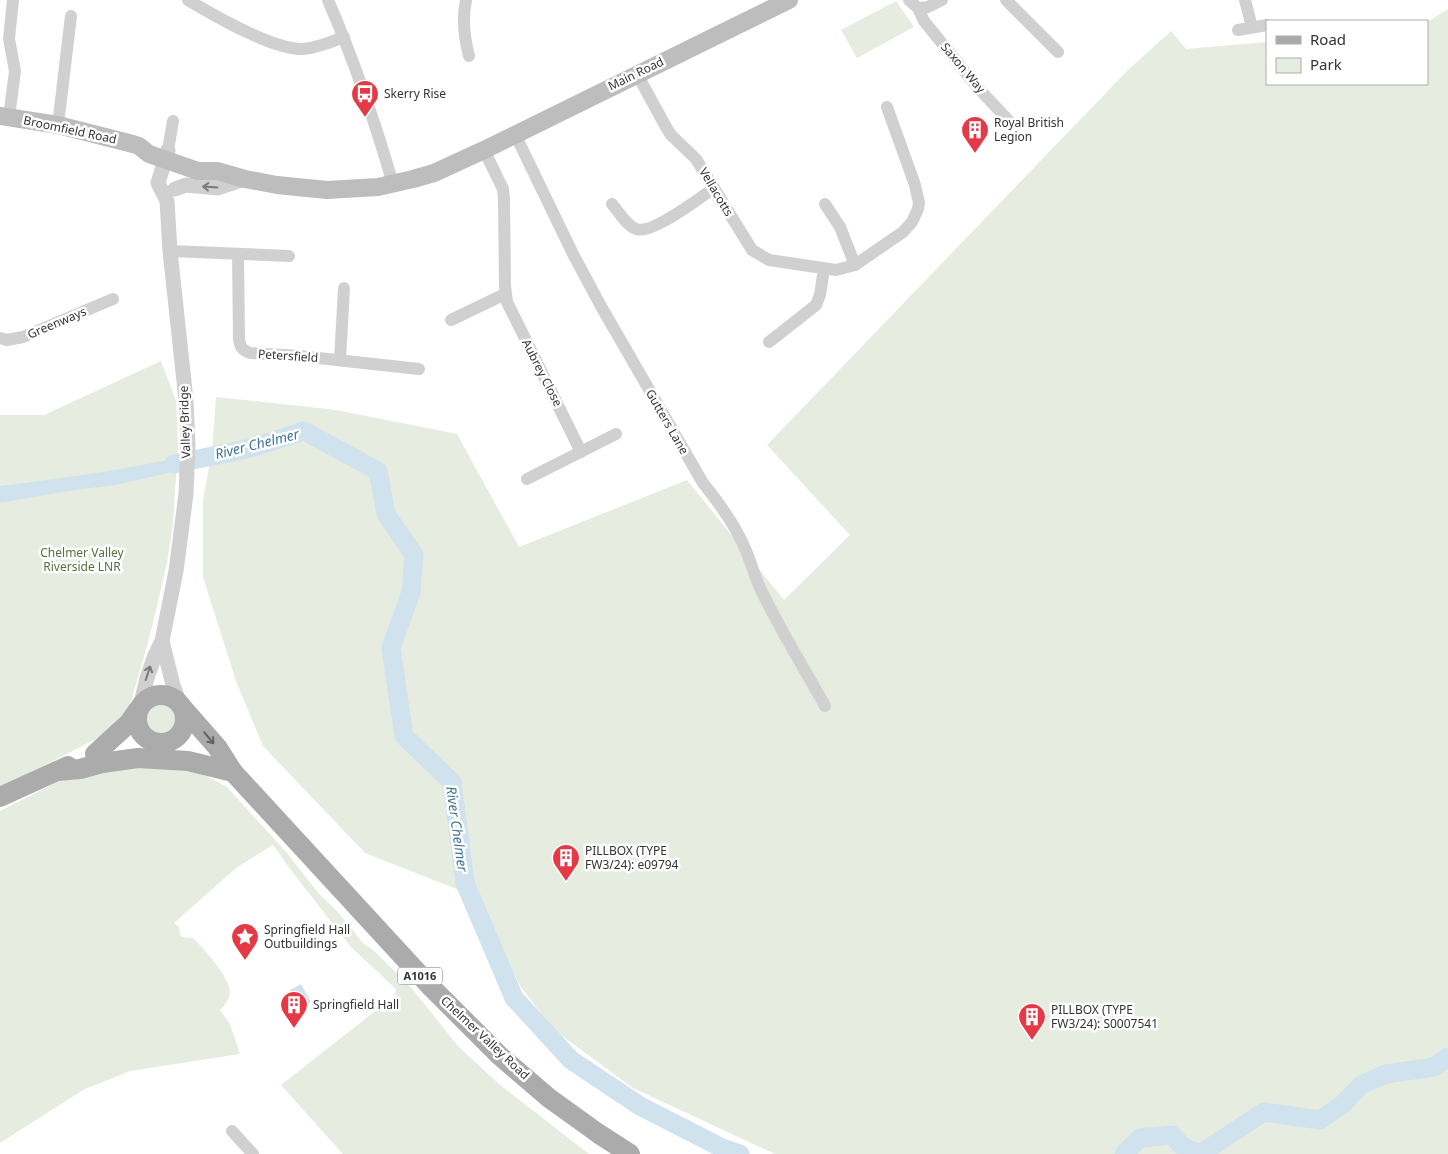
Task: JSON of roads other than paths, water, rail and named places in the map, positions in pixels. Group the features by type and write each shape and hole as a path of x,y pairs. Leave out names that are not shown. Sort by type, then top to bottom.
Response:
{"main road":[{"name":"Main Road","path":"484,150 789,0"},
{"name":"Broomfield Road","path":"5,117 58,125 139,146 149,154 170,158 198,172 217,171 277,185 327,190 347,190 393,184 434,173 484,150"},
{"path":"0,797 95,754 117,752 177,738 183,729 185,718 181,705 171,697 160,695 147,699 128,723 95,754"},
{"name":"Chelmer Valley Road","path":"181,705 217,747 233,772 431,987 500,1056 549,1098 630,1154"},
{"path":"139,708 136,721 140,731 149,740 161,743"},
{"name":"Chelmer Valley Road","path":"161,743 207,757 233,772"},
{"path":"57,771 80,769 102,763 138,758 188,761 233,772"}],"street":[{"path":"5,117 15,71 9,39 13,0"},
{"path":"188,0 257,36 292,48 313,47 344,37"},
{"path":"328,0 344,37 377,130 393,184"},
{"path":"466,0 464,30 469,56"},
{"path":"914,4 928,7 942,0"},
{"path":"1006,0 1058,52"},
{"path":"1245,0 1252,28"},
{"name":"Saxon Way","path":"914,4 924,22 979,89 1012,124"},
{"path":"58,125 71,16"},
{"path":"1238,30 1266,25"},
{"name":"Vellacotts","path":"637,74 666,127 696,159 752,250 769,260 824,269 844,269 855,265 903,232 912,222 918,209 916,185 887,107"},
{"path":"170,158 173,121"},
{"name":"Gutters Lane","path":"515,134 570,248 602,308 703,483 722,506 738,534 762,593 825,706"},
{"name":"Aubrey Close","path":"484,150 502,189 504,200 505,294 510,310 581,452"},
{"name":"Valley Bridge","path":"139,708 146,678 162,641 183,525 186,494 188,445 186,400 170,251 171,195 178,170 170,158"},
{"path":"171,195 186,185 218,188 245,179"},
{"path":"612,204 631,226 642,230 655,226 714,188"},
{"path":"825,204 840,227 855,265"},
{"path":"170,251 289,256"},
{"name":"Petersfield","path":"238,254 239,339 242,348 250,353 300,356 418,369"},
{"path":"769,342 816,305 820,295 824,269"},
{"path":"340,360 344,288"},
{"path":"450,320 505,294"},
{"name":"Greenways","path":"0,338 7,340 23,337 113,299"},
{"path":"527,479 616,434"},
{"name":"Valley Bridge","path":"162,641 173,685 181,705"},
{"path":"232,1131 253,1154"}],"water":[{"path":"198,453 197,466 116,485 73,490 0,503 0,486 149,464"},
{"path":"301,984 311,1002 300,1008 290,990"}],"waterway":[{"name":"River Chelmer","path":"174,464 251,448 304,431 378,471 386,514 414,555 411,592 391,648 404,736 452,782 465,883 514,998 571,1060 640,1106 722,1148 740,1154"},
{"name":"River Chelmer","path":"1200,1154 1264,1112 1320,1120 1342,1105 1361,1085 1386,1074 1434,1067 1448,1057"},
{"name":"River Chelmer","path":"1124,1154 1140,1138 1172,1135 1182,1146 1199,1154"}],"place":[{"name":"Skerry Rise","path":"365,118"},
{"name":"Royal British Legion","path":"975,154"},
{"name":"PILLBOX (TYPE FW3/24): e09794","path":"566,882"},
{"name":"Springfield Hall Outbuildings","path":"245,961"},
{"name":"Springfield Hall","path":"294,1029"},
{"name":"PILLBOX (TYPE FW3/24): S0007541","path":"1032,1041"}],"park label":[{"name":"Chelmer Valley Riverside LNR","path":"82,560"}]}
